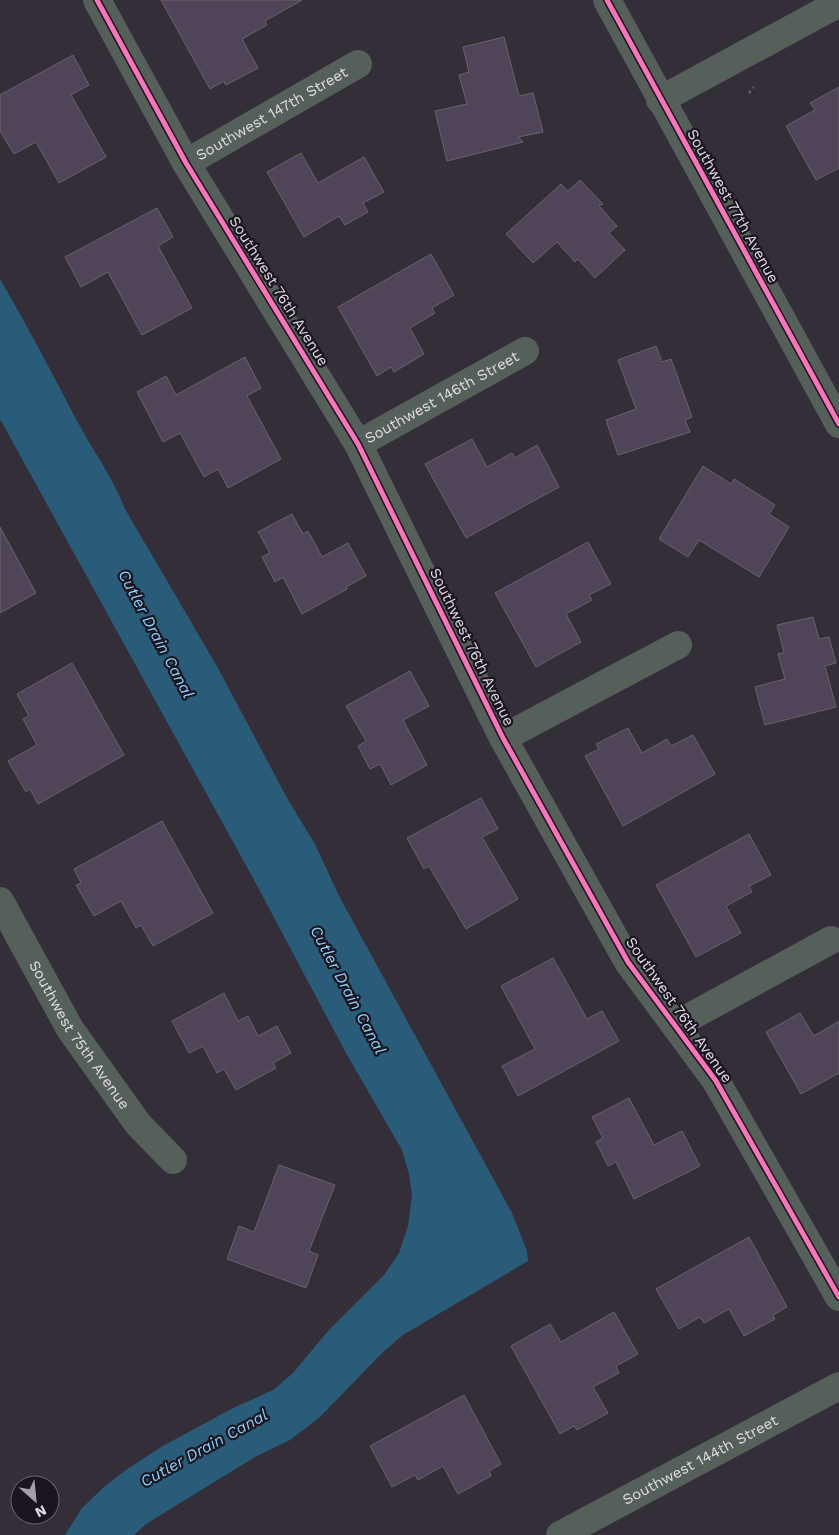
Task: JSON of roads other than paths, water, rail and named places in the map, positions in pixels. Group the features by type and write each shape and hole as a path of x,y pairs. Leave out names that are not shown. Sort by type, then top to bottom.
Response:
{"street":[{"name":"Southwest 76th Avenue","path":"97,0 186,163 358,444 503,738 628,962 716,1081 839,1297"},
{"name":"Southwest 77th Avenue","path":"607,0 660,100 839,424"},
{"path":"660,100 839,3"},
{"name":"Southwest 147th Street","path":"186,163 358,64"},
{"name":"Southwest 146th Street","path":"358,444 525,351"},
{"path":"503,738 678,646"},
{"name":"Southwest 75th Avenue","path":"0,901 70,1028 138,1124 173,1160"},
{"path":"675,1024 831,940"},
{"name":"Southwest 144th Street","path":"574,1532 839,1386"}],"water":[{"name":"Cutler Drain Canal","path":"0,279 30,331 77,421 109,475 125,509 218,668 287,798 316,846 338,894 512,1213 527,1251 528,1261 403,1335 383,1352 320,1417 290,1440 255,1457 146,1524 134,1535 65,1535 82,1508 105,1486 126,1470 161,1447 233,1408 273,1390 293,1373 328,1331 384,1275 399,1253 408,1226 412,1195 409,1174 402,1150 346,1053 253,878 0,419"}]}
